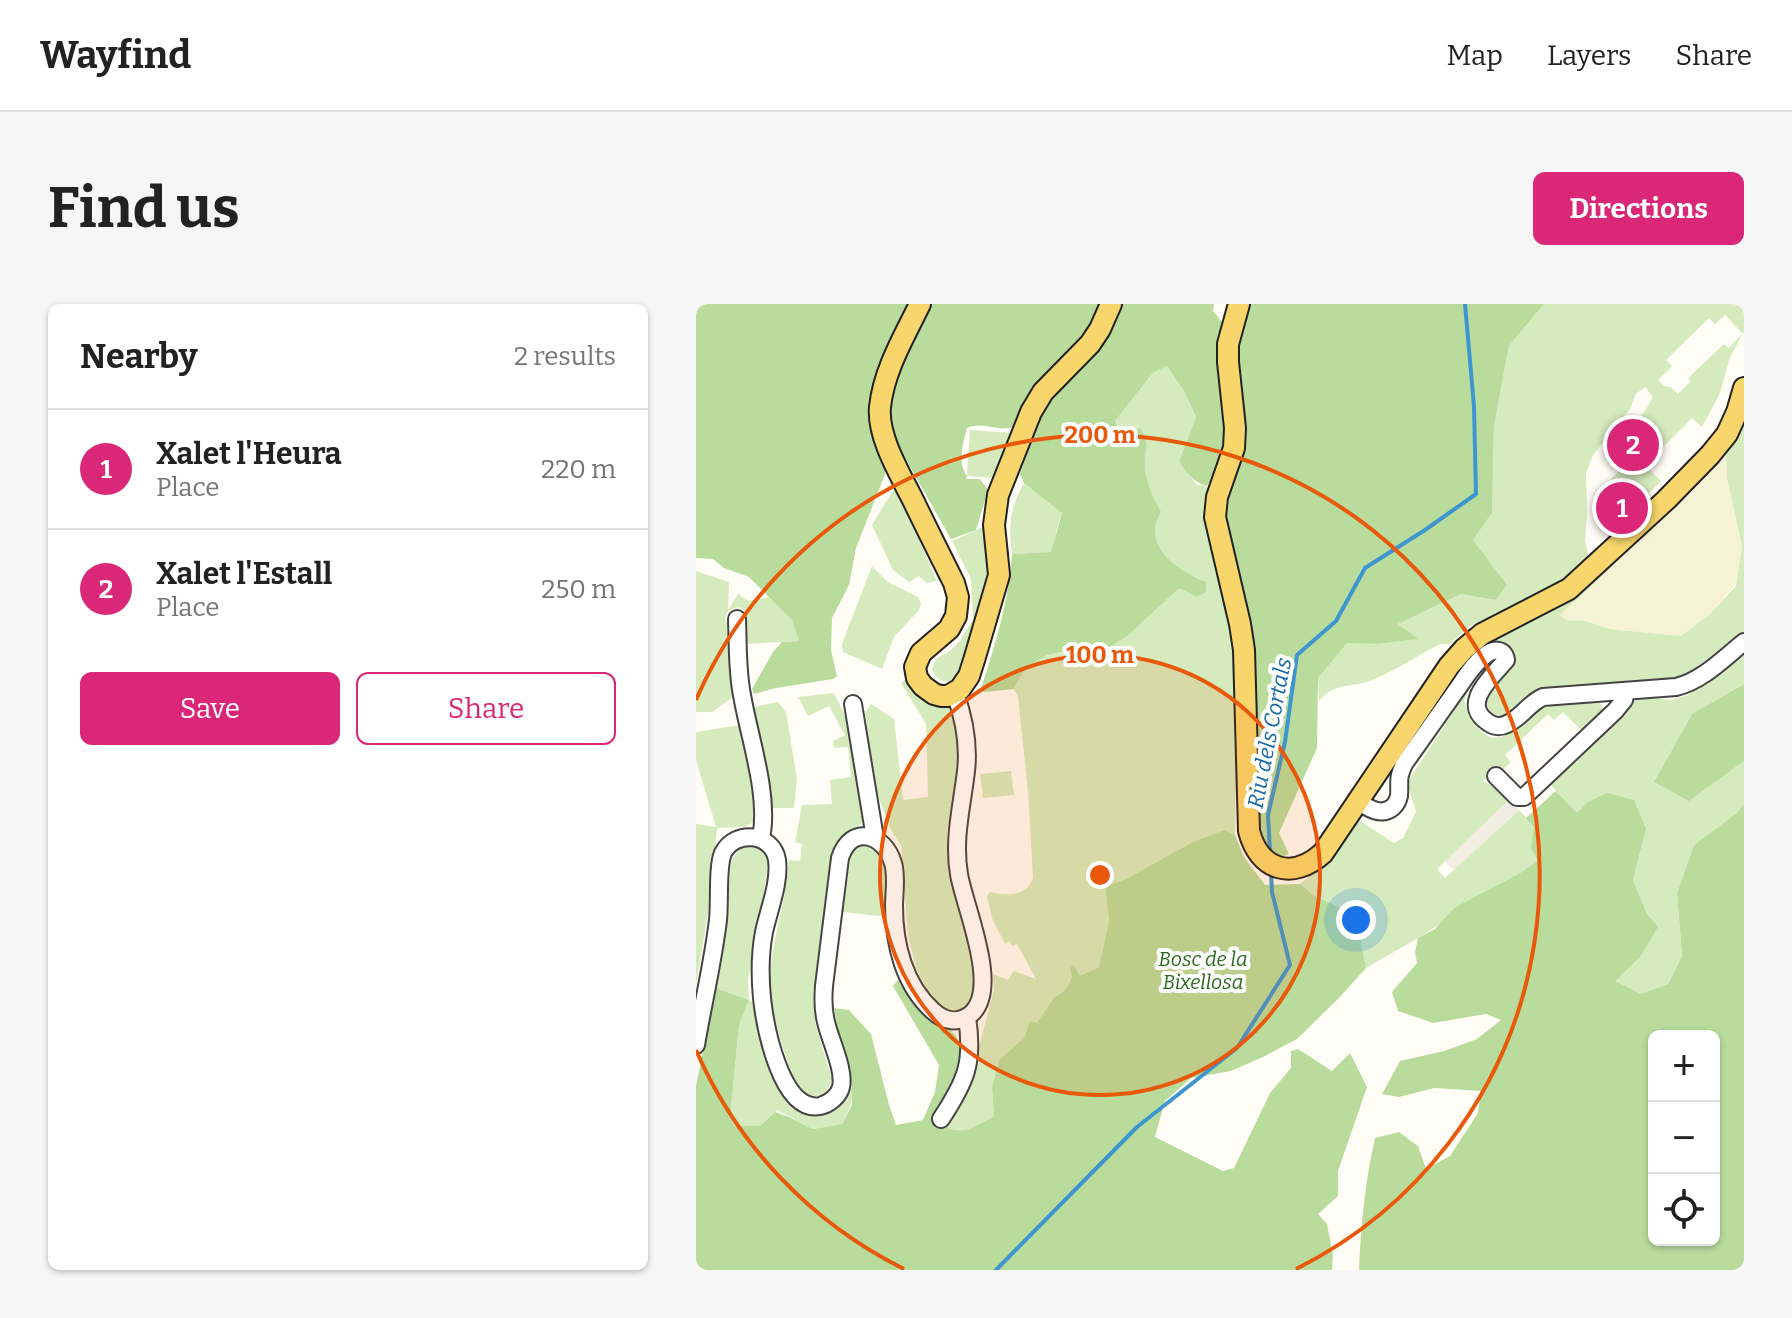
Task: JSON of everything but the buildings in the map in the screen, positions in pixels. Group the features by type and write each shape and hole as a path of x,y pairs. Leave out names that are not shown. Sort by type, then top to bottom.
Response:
{"main road":[{"path":"920,304 892,361 879,411 893,460 958,597 956,616 949,629 921,653 916,662 915,672 923,686 941,696 955,693 969,676 996,588 999,563 994,525 998,495 1031,412 1043,392 1090,344 1111,304"},
{"path":"1234,307 1228,344 1234,448 1217,497 1215,517 1244,650 1249,831 1259,856 1288,870 1313,863 1323,853 1449,666 1464,649 1482,634 1549,601 1586,576 1710,455 1727,434 1744,388"}],"street":[{"path":"737,619 739,681 760,792 763,818 761,838"},
{"path":"1358,801 1380,812 1393,807 1399,796 1398,781 1404,764 1473,667 1490,652 1503,652 1506,660 1477,696 1476,704 1484,719 1495,726 1503,726 1543,697 1685,685 1744,642"},
{"path":"1496,776 1517,797 1524,797 1615,711 1624,700 1626,691"},
{"path":"696,1045 720,901 720,866 724,852 731,843 754,837 769,843 777,863 764,934 762,997 771,1047 788,1089 796,1099 815,1107 827,1104 841,1088 839,1067 823,1005 840,858 843,848 851,840 867,835 875,838 889,852 895,866 894,922 897,940 905,971 918,995 948,1021 957,1021 974,1011 979,1002 982,970 956,856 967,747 955,693"},
{"path":"853,704 875,838"},
{"path":"941,1119 956,1095 970,1060 967,1017"}],"shaded area":[{"path":"1726,452 1727,478 1742,546 1736,583 1711,613 1681,636 1609,629 1586,621 1566,620 1559,614 1616,563"},
{"path":"1509,800 1519,810 1454,870 1445,861"}],"green space":[{"path":"696,304 914,304 882,371 887,469 856,548 849,585 832,618 831,650 837,676 833,679 754,694 752,689 773,652 782,642 799,641 792,620 749,577 724,568 713,559 696,558"},
{"path":"930,304 1100,304 1087,332 1013,427 967,428 962,459 966,479 980,479 988,490 976,530 951,539 899,447 888,412 890,390 904,351"},
{"path":"1121,304 1214,304 1213,311 1222,322 1226,439 1218,467 1207,486 1187,473 1179,461 1196,417 1184,391 1167,366 1153,373 1115,421 1119,436 1128,436 1140,427 1146,439 1147,478 1161,511 1155,530 1160,548 1181,569 1206,582 1206,592 1196,597 1178,589 1127,636 1104,651 1047,655 1025,668 1014,689 984,692 981,689 1005,606 1012,554 1051,552 1062,513 1024,483 1020,474 1041,414 1058,385 1107,328"},
{"path":"1249,304 1544,304 1509,346 1494,426 1492,513 1473,540 1507,585 1495,600 1461,594 1398,624 1418,639 1378,644 1347,643 1318,678 1317,748 1279,833 1289,854 1281,857 1265,845 1258,815 1224,497 1239,338"},
{"path":"1544,304 1744,304 1744,332 1743,334 1730,357 1720,393 1702,427 1692,418 1645,465 1661,481 1645,497 1629,482 1607,505 1596,494 1655,435 1647,427 1651,420 1641,417 1653,397 1645,387 1636,394 1630,409 1593,455 1586,473 1585,541 1590,561 1534,599 1470,626 1450,644 1440,644 1369,681 1332,690 1319,701 1318,678 1347,642 1378,644 1416,639 1398,624 1461,594 1495,600 1473,540 1492,513 1494,426 1509,346","holes":["1725,315 1743,334 1728,348 1724,344 1688,378 1691,381 1678,394 1658,380 1672,366 1666,360 1709,318 1715,324"]},
{"path":"1167,366 1184,391 1196,417 1179,461 1197,485 1207,486 1206,504 1213,554 1234,639 1237,700 1235,835 1223,830 1105,887 1109,920 1099,967 1079,977 1072,976 1066,989 1055,996 1037,1024 1030,1022 1024,1038 999,1060 992,1088 994,1116 971,1128 950,1129 934,1118 974,1065 994,990 993,974 1008,980 1014,971 1036,979 1017,944 1012,946 1009,941 1005,944 992,918 987,896 990,892 1021,892 1033,878 1028,791 1018,696 1014,689 1025,668 1047,655 1062,652 1081,655 1178,589 1196,597 1206,582 1181,569 1160,548 1155,530 1161,511 1147,478 1146,439 1140,427 1130,434 1119,436 1115,421 1153,373"},
{"path":"1744,417 1744,632 1681,678 1535,691 1504,716 1490,714 1484,700 1496,684 1510,651 1503,644 1488,644 1487,639 1584,586 1616,563 1560,615 1566,620 1586,621 1609,629 1681,636 1711,613 1736,586 1742,546 1727,478 1726,452"},
{"path":"970,430 1013,433 997,478 967,476"},
{"path":"1024,483 1062,512 1054,552 1012,554 1011,517"},
{"path":"897,490 937,581 927,583 919,576 909,582 893,570 872,525 892,492"},
{"path":"985,526 989,565 985,585 957,675 951,681 941,680 932,670 936,659 960,641 973,619 971,579 952,541"},
{"path":"872,566 888,582 918,597 921,603 919,610 894,637 882,669 843,652 842,644"},
{"path":"696,571 729,582 728,610 738,594 748,601 770,597 792,620 799,641 745,644 747,614 738,608 728,611 725,618 733,697 712,712 696,712"},
{"path":"1744,653 1744,684 1692,714 1654,782 1691,799 1744,761 1744,804 1738,813 1694,845 1677,893 1682,956 1668,984 1641,994 1614,981 1647,914 1633,880 1646,829 1539,861 1366,968 1356,915 1313,895 1300,884 1326,863 1356,818 1394,843 1403,838 1416,812 1407,783 1471,685 1464,701 1467,709 1481,731 1495,738 1512,731 1539,706 1595,701 1603,709 1581,730 1563,712 1554,720 1548,714 1505,755 1511,762 1483,781 1509,800 1437,869 1445,878 1519,810 1527,818 1553,793 1570,806 1550,784 1640,696 1670,700 1688,695"},
{"path":"907,678 930,699 950,708 955,717 960,744 960,768 947,832 948,858 973,961 974,991 971,1003 964,1010 955,1012 946,1012 935,1003 917,971 908,936 901,846 890,828 876,791 865,713 871,704 894,719 903,800 928,797 926,724 901,683"},
{"path":"1744,684 1744,761 1689,801 1654,782 1692,714"},
{"path":"834,693 847,720 861,801 866,812 861,824 842,837 835,851 813,993 815,1022 832,1080 825,1094 810,1096 800,1091 791,1073 774,1017 770,975 789,860 800,861 802,844 795,842 802,805 832,804 830,780 851,777 848,747 834,748 833,741 845,735 829,706 808,716 798,697"},
{"path":"778,702 786,712 797,779 794,808 770,808 753,707"},
{"path":"741,725 756,813 752,823 745,827 717,828 711,895 696,985 696,824 716,827 696,760 696,732"},
{"path":"1011,771 1014,795 983,798 980,774"},
{"path":"1556,791 1577,813 1588,802 1607,793 1634,800 1646,829 1633,880 1647,914 1658,927 1640,957 1615,981 1641,994 1668,984 1682,956 1677,893 1694,845 1737,813 1744,804 1744,1270 1359,1270 1364,1204 1375,1138 1399,1132 1418,1146 1426,1169 1450,1156 1478,1113 1481,1091 1434,1088 1399,1097 1382,1094 1400,1061 1444,1051 1477,1039 1501,1020 1486,1014 1433,1023 1398,1011 1392,992 1417,963 1415,952 1418,938 1435,929 1454,908 1538,861 1531,848 1534,827 1526,818"},
{"name":"Bosc de la Bixellosa","path":"1224,830 1235,835 1244,857 1265,885 1300,884 1313,895 1356,915 1366,968 1297,1039 1231,1071 1191,1078 1165,1101 1155,1137 1223,1171 1234,1168 1270,1093 1291,1068 1291,1051 1298,1049 1332,1071 1350,1053 1367,1087 1338,1171 1338,1196 1318,1214 1327,1224 1333,1255 1332,1270 696,1270 696,1086 716,988 749,1000 739,1025 731,1108 734,1126 760,1126 775,1112 813,1129 842,1124 852,1105 852,1086 834,1008 849,1010 871,1034 896,1125 923,1120 935,1092 939,1065 893,986 900,977 956,1036 960,1047 956,1078 934,1117 950,1128 971,1128 994,1116 992,1088 999,1060 1024,1038 1030,1021 1037,1023 1055,996 1066,989 1072,976 1070,968 1074,965 1080,976 1099,967 1109,920 1105,887 1128,878 1193,842"},
{"path":"865,844 885,859 888,917 843,912 851,855 856,848"},
{"path":"753,845 761,847 768,863 748,979 749,1000 716,988 731,864 743,846"},
{"path":"749,1000 755,1003 776,1078 793,1105 811,1113 830,1111 845,1098 849,1076 852,1101 842,1124 813,1129 777,1110 760,1126 734,1126 731,1108 739,1025"}],"waterway":[{"name":"Riu dels Cortals","path":"1270,852 1268,815 1285,742 1297,655 1336,621 1365,568 1476,494 1474,406 1465,304"},
{"name":"Riu dels Cortals","path":"996,1270 1137,1127 1237,1048 1290,965 1272,892 1271,873"}],"place":[{"name":"Xalet l'Estall","path":"1633,445"},
{"name":"Xalet l'Heura","path":"1622,508"}]}
